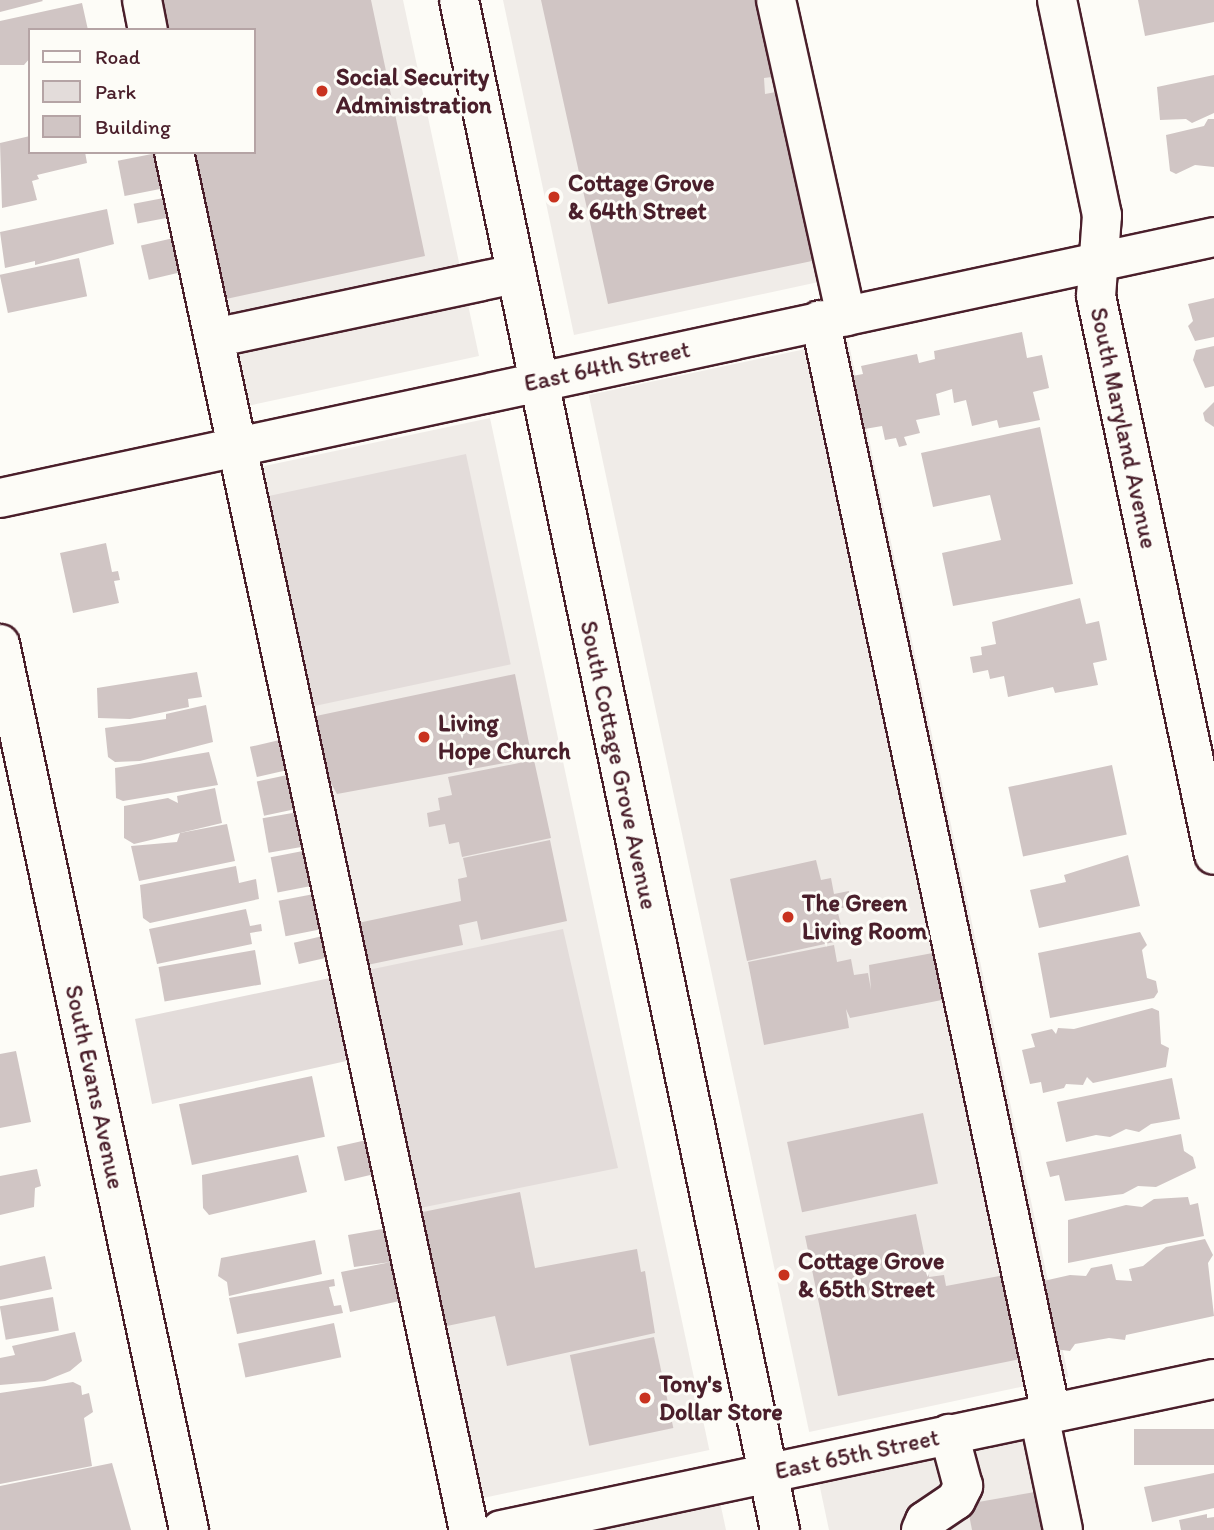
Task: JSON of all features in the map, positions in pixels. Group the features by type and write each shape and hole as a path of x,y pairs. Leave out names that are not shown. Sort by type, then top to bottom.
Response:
{"street":[{"path":"142,0 148,28"},
{"name":"South Cottage Grove Avenue","path":"459,0 780,1530"},
{"path":"776,0 833,318 1045,1414 1063,1530"},
{"name":"South Maryland Avenue","path":"1057,0 1102,215 1101,261 1096,296 1209,806 1214,855"},
{"path":"174,154 468,1530"},
{"name":"East 64th Street","path":"0,498 538,380 1214,237"},
{"path":"214,338 516,274"},
{"name":"South Evans Avenue","path":"0,644 189,1530"},
{"name":"East 65th Street","path":"501,1530 1214,1379"},
{"path":"920,1530 925,1521 957,1500 963,1486 949,1434"}],"shaded area":[{"path":"142,0 403,0 479,356 229,410 174,154 256,154 256,28 148,28"},
{"path":"503,0 776,0 837,278 574,335"},
{"path":"848,340 1068,1377 809,1432 589,395"},
{"path":"490,418 709,1450 461,1503 242,471"},
{"path":"1043,1436 1063,1530 829,1530 818,1478"},
{"path":"720,1502 726,1530 597,1530"}],"green space":[{"path":"466,454 511,664 306,708 262,497"},
{"path":"563,929 618,1168 420,1208 387,1052 152,1104 135,1019"}],"building":[{"path":"0,0 42,0 43,1 0,12"},
{"name":"Social Security Administration","path":"161,0 371,0 425,256 226,299 194,154 256,154 256,28 168,28"},
{"path":"541,0 756,0 772,77 764,78 765,94 776,92 812,261 608,304"},
{"path":"1138,0 1214,0 1214,22 1145,36"},
{"path":"82,3 88,28 28,28 28,60 24,65 0,65 0,21"},
{"path":"1214,75 1214,113 1192,123 1186,119 1160,120 1157,87"},
{"path":"1208,119 1214,119 1214,167 1195,165 1176,174 1170,171 1166,135 1204,126"},
{"path":"28,136 28,154 85,154 87,163 37,175 39,179 32,181 37,200 2,208 0,143"},
{"path":"157,154 164,188 125,196 118,161"},
{"path":"169,197 173,217 137,224 134,204"},
{"path":"107,209 114,244 35,265 35,261 5,268 0,232"},
{"path":"178,237 186,271 149,280 141,246"},
{"path":"79,258 87,296 8,313 0,275"},
{"path":"1214,298 1214,337 1195,341 1188,326 1193,321 1188,304"},
{"path":"1022,332 1027,358 1042,355 1049,388 1033,392 1040,420 999,428 997,420 972,426 966,400 954,403 952,389 936,394 940,415 916,420 920,433 904,437 907,445 899,447 896,438 885,440 882,426 859,430 847,377 863,374 861,366 917,354 919,363 935,359 934,351"},
{"path":"1214,346 1214,386 1205,388 1193,360 1196,350"},
{"path":"1214,402 1214,427 1205,421 1203,413"},
{"path":"1040,427 1073,584 953,606 942,553 1001,540 990,495 933,507 921,453"},
{"path":"106,543 112,572 118,571 120,580 114,581 119,603 73,613 60,553"},
{"path":"1080,598 1086,624 1099,621 1107,660 1093,663 1098,685 1055,693 1053,687 1008,697 1004,676 990,679 988,670 973,673 970,657 982,655 981,647 996,644 992,622"},
{"path":"197,672 202,697 188,699 189,707 130,719 98,718 97,688"},
{"name":"Living Hope Church","path":"515,674 532,758 337,794 328,778 316,716"},
{"path":"206,705 213,742 140,761 115,762 108,757 105,728 166,719 166,714"},
{"path":"284,739 291,769 257,777 250,747"},
{"path":"209,752 218,785 123,801 116,798 115,768"},
{"path":"534,760 551,838 462,857 459,842 449,844 445,824 429,827 427,813 440,810 438,798 452,795 448,777"},
{"path":"1112,765 1127,834 1023,856 1008,787"},
{"path":"292,774 299,808 264,816 257,781"},
{"path":"215,788 222,823 134,844 124,838 124,806 168,798 178,803 177,796"},
{"path":"298,812 304,846 269,853 263,818"},
{"path":"227,824 235,861 139,881 131,846 177,842 180,833"},
{"path":"550,840 567,921 481,940 477,921 459,925 463,945 367,965 358,923 461,901 458,879 467,877 463,858"},
{"path":"308,850 315,885 278,893 271,857"},
{"path":"1128,855 1140,906 1039,928 1030,890 1066,882 1064,875"},
{"name":"The Green Living Room","path":"816,860 821,880 831,878 834,894 849,891 852,906 837,909 841,925 831,927 834,942 747,961 730,879"},
{"path":"236,866 239,883 256,879 259,899 150,923 143,918 140,885"},
{"path":"314,894 321,929 286,936 279,901"},
{"path":"246,909 250,926 261,924 262,931 250,933 252,944 157,964 149,929"},
{"path":"1140,932 1147,945 1142,950 1147,978 1156,981 1158,992 1154,998 1050,1018 1038,953"},
{"path":"327,935 332,956 299,964 294,943"},
{"path":"834,945 837,962 851,959 854,975 868,973 871,990 869,965 938,952 947,999 850,1018 846,1009 849,1028 764,1045 748,962"},
{"path":"255,950 261,984 165,1001 158,967"},
{"path":"1152,1008 1159,1011 1161,1044 1169,1048 1166,1067 1093,1083 1087,1077 1083,1085 1066,1084 1064,1088 1043,1093 1041,1082 1030,1084 1022,1050 1035,1047 1031,1034 1052,1029 1056,1034 1058,1028 1074,1029"},
{"path":"16,1051 31,1122 0,1128 0,1054"},
{"path":"312,1076 325,1137 192,1165 179,1104"},
{"path":"1172,1078 1180,1119 1151,1124 1139,1132 1126,1129 1110,1137 1096,1135 1066,1142 1057,1102"},
{"path":"923,1113 938,1183 802,1212 787,1142"},
{"path":"1181,1134 1184,1151 1193,1157 1196,1168 1156,1187 1138,1186 1123,1194 1065,1201 1059,1175 1050,1177 1046,1162"},
{"path":"371,1139 379,1173 345,1181 337,1147"},
{"path":"298,1155 307,1192 209,1215 203,1208 202,1175"},
{"path":"37,1169 41,1186 35,1188 34,1207 0,1215 0,1176"},
{"path":"520,1192 535,1268 637,1249 641,1272 645,1271 655,1333 507,1366 495,1316 442,1327 418,1213"},
{"path":"1188,1197 1190,1205 1198,1203 1204,1236 1068,1263 1068,1220 1126,1205 1142,1207 1154,1199"},
{"path":"916,1214 929,1277 944,1275 946,1286 1010,1274 1026,1358 838,1396 805,1236"},
{"path":"388,1228 404,1300 350,1312 341,1272 391,1262 354,1267 348,1235"},
{"path":"1205,1239 1213,1255 1208,1263 1214,1316 1126,1335 1125,1340 1109,1338 1075,1344 1070,1351 1054,1349 1039,1282 1070,1275 1086,1276 1091,1268 1112,1264 1116,1280 1132,1281 1129,1269 1143,1266 1166,1247"},
{"path":"315,1240 322,1274 229,1296 227,1282 218,1276 221,1258"},
{"path":"45,1256 52,1289 0,1300 0,1266"},
{"path":"334,1279 335,1286 329,1287 334,1306 341,1305 343,1313 237,1334 229,1298"},
{"path":"53,1297 59,1330 6,1340 0,1306"},
{"path":"334,1323 341,1357 245,1378 238,1343"},
{"path":"75,1332 82,1361 70,1371 45,1381 0,1385 0,1358 15,1355 12,1346"},
{"path":"654,1337 673,1428 589,1446 570,1355"},
{"path":"73,1382 81,1386 82,1395 89,1393 93,1412 84,1418 92,1466 0,1484 0,1393"},
{"path":"1134,1429 1214,1429 1214,1465 1134,1465"},
{"path":"112,1463 131,1530 0,1530 0,1486"},
{"path":"1214,1473 1214,1508 1152,1522 1144,1487"},
{"path":"1035,1492 1044,1530 972,1530 967,1504"},
{"path":"1207,1514 1207,1518 1214,1517 1214,1530 1181,1530 1179,1520"}],"place":[{"name":"Social Security Administration","path":"322,91"},
{"name":"Cottage Grove & 64th Street","path":"554,197"},
{"name":"Living Hope Church","path":"424,737"},
{"name":"The Green Living Room","path":"788,917"},
{"name":"Cottage Grove & 65th Street","path":"784,1275"},
{"name":"Tony's Dollar Store","path":"645,1398"}]}
